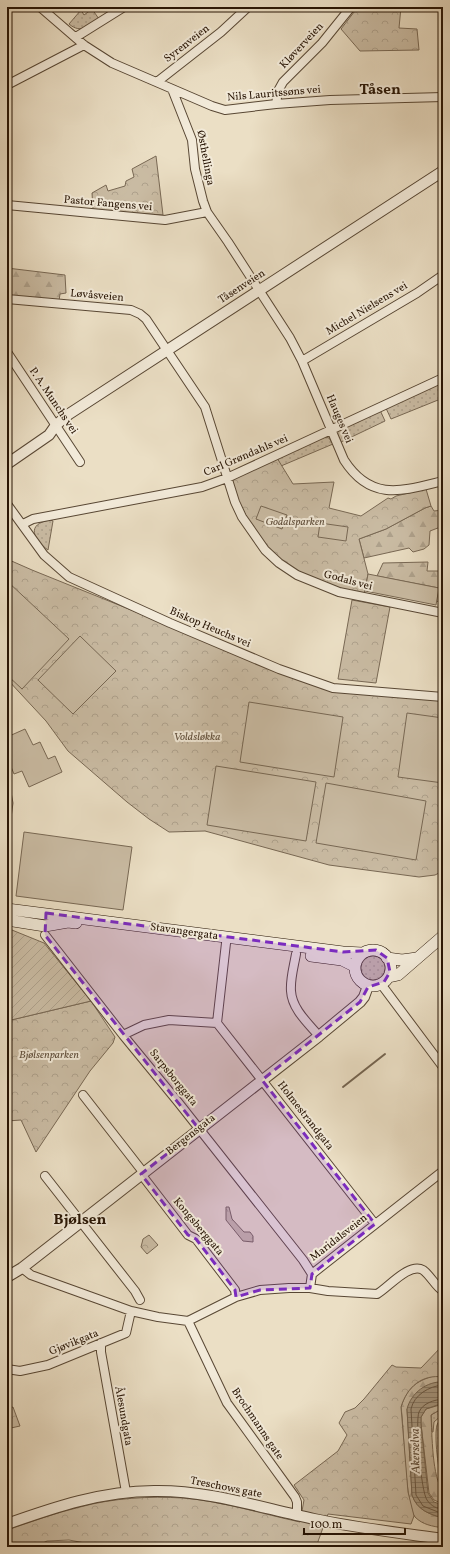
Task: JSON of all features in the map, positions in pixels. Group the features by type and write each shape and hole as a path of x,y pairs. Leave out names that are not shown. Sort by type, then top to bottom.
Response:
{"main road":[{"name":"Stavangergata","path":"7,909 245,940 362,953"},
{"name":"Stavangergata","path":"7,920 42,929 68,922 342,960 354,966"},
{"path":"385,981 391,967 387,958 381,952 376,950 367,950 362,953 358,957 354,966 359,981 368,986 385,981 398,975 443,936"},
{"path":"387,958 402,960 417,958"}],"street":[{"name":"Nils Lauritssøns vei","path":"40,7 84,45 112,63 212,106 225,110 330,100 443,97"},
{"path":"76,37 124,7"},
{"name":"Syrenveien","path":"157,82 220,32 248,7"},
{"name":"Kløverveien","path":"276,104 278,91 283,82 322,43 351,7"},
{"path":"7,85 84,45"},
{"name":"Østhellinga","path":"172,89 192,140 195,170 207,212 258,290"},
{"name":"Tåsenveien","path":"7,456 56,425 69,414 166,350 443,170"},
{"name":"Pastor Fangens vei","path":"7,205 165,220 207,212"},
{"name":"Michel Nielsens vei","path":"302,361 417,293 443,274"},
{"name":"Hauges vei","path":"258,290 290,338 302,361 344,460 359,479 380,489 396,491 443,481"},
{"name":"Løvåsveien","path":"7,299 131,310 140,314 146,319 166,350"},
{"name":"Godals vei","path":"166,350 205,407 227,478 242,517 265,550 279,563 297,575 339,592 443,613"},
{"name":"P. A. Munchs vei","path":"7,352 80,462"},
{"name":"Carl Grøndahls vei","path":"23,524 33,519 202,487 227,478 443,378"},
{"name":"Tåsenveien","path":"7,464 50,435 56,425"},
{"name":"Biskop Heuchs vei","path":"7,504 44,554 69,577 170,623 279,669 333,688 443,697"},
{"path":"42,929 46,913"},
{"name":"Sarpsborggata","path":"42,929 54,947 123,1036 199,1129 303,1260 312,1274"},
{"path":"123,1036 144,1025 169,1020 218,1023 226,943"},
{"path":"296,954 291,984 292,995 297,1009 319,1036"},
{"path":"385,981 443,1067"},
{"name":"Bergensgata","path":"7,1277 22,1268 319,1036 360,1002 368,986"},
{"name":"Holmestrandgata","path":"218,1023 375,1224"},
{"name":"Kongsberggata","path":"83,1094 188,1235 196,1239 235,1290 236,1297"},
{"name":"Maridalsveien","path":"310,1288 312,1274 443,1171"},
{"path":"45,1176 135,1291 140,1300"},
{"path":"22,1268 31,1275 132,1311 158,1317 188,1321 194,1320 236,1297 260,1290 310,1288 328,1291 377,1294 406,1272 416,1268 426,1273 443,1291"},
{"name":"Gjøvikgata","path":"7,1369 20,1371 48,1365 126,1333 132,1311"},
{"name":"Brochmanns gate","path":"188,1321 227,1403 295,1497 297,1502 297,1515"},
{"name":"Ålesundgata","path":"101,1343 101,1352 126,1492"},
{"name":"Treschows gate","path":"7,1524 74,1501 100,1495 126,1492 167,1491 200,1494 362,1528 443,1539"}],"highlighted area":[{"path":"46,913 343,952 376,950 387,958 390,972 384,982 368,987 360,1002 262,1080 375,1224 312,1274 310,1288 260,1290 236,1297 235,1290 196,1239 188,1235 141,1174 199,1129 45,935"}],"green space":[{"path":"358,7 401,7 399,28 417,29 419,50 360,51 341,29"},
{"path":"92,9 99,19 81,29 73,27 69,24 81,10 84,15"},
{"path":"156,156 163,215 93,210 92,193 106,185 108,191 125,186 126,181 134,177 132,169"},
{"path":"7,268 65,275 66,293 60,294 59,301 7,296"},
{"path":"443,381 443,398 391,419 385,406"},
{"path":"380,410 385,421 341,442 337,434 339,430"},
{"path":"325,437 329,438 333,444 281,466 277,458"},
{"name":"Godalsparken","path":"277,458 293,484 334,482 329,508 361,516 388,498 391,499 396,496 426,489 431,506 386,529 359,539 368,574 364,594 317,581 289,567 268,548 251,524 237,498 232,484 234,478"},
{"path":"261,506 287,515 282,529 256,519"},
{"path":"431,506 434,511 443,510 443,526 430,531 429,545 424,549 413,552 409,548 364,558 359,539 386,529"},
{"path":"50,520 53,521 48,550 39,541 34,532 37,525"},
{"path":"320,523 348,527 346,541 318,537"},
{"name":"Voldsløkka","path":"7,559 270,666 333,687 443,698 443,871 435,875 419,877 329,865 205,831 169,832 149,819 68,751 46,721 7,679"},
{"path":"428,562 427,571 443,571 443,603 436,601 439,588 377,576 383,563"},
{"path":"368,574 439,588 436,605 365,591"},
{"path":"7,581 69,639 22,689 7,675"},
{"path":"352,600 390,607 376,683 338,679"},
{"path":"80,636 116,671 73,714 38,680"},
{"path":"249,702 343,717 334,777 240,762"},
{"path":"407,713 443,718 443,783 398,777"},
{"path":"25,729 33,745 40,742 48,759 55,756 62,772 29,787 22,771 14,774 7,757 7,737"},
{"path":"216,766 316,782 306,841 207,825"},
{"path":"326,783 426,801 416,860 316,843"},
{"path":"7,791 11,792 13,803 7,848"},
{"path":"24,832 132,847 123,910 16,896"},
{"path":"7,928 44,943 91,1001 7,1021"},
{"path":"373,956 378,957 384,963 384,973 378,979 373,980 368,979 362,973 361,968 362,963 368,957"},
{"name":"Bjølsenparken","path":"91,1001 115,1037 113,1043 90,1071 36,1152 21,1120 7,1121 7,1021"},
{"path":"226,1207 229,1207 232,1219 244,1232 250,1232 253,1236 253,1242 243,1241 226,1220"},
{"path":"149,1235 158,1245 147,1254 141,1247 143,1239"},
{"path":"443,1345 443,1377 428,1378 416,1383 407,1393 401,1407 408,1492 414,1516 411,1524 328,1514 316,1547 106,1547 69,1540 47,1541 35,1547 7,1547 7,1530 80,1507 131,1498 183,1498 227,1505 300,1522 304,1500 294,1485 338,1451 347,1435 339,1423 345,1412 355,1408 364,1399 392,1365 396,1367 421,1368"},
{"path":"434,1376 443,1377 443,1382 439,1382 407,1409 412,1495 420,1508 424,1511 443,1518 443,1528 421,1522 415,1517 412,1510 407,1482 401,1407 403,1400 413,1386 422,1380"},
{"path":"443,1404 443,1408 431,1415 432,1444 439,1485 443,1490 443,1504 434,1500 429,1493 421,1417 426,1409"},
{"path":"13,1407 20,1426 11,1428 7,1409"},
{"path":"443,1408 443,1414 434,1422 432,1432 431,1415"},
{"path":"443,1418 443,1482 438,1463 436,1430 439,1421"}],"water":[{"name":"Akerselva","path":"437,1382 443,1382 443,1403 426,1409 421,1417 421,1424 428,1493 434,1502 443,1505 443,1518 424,1511 414,1500 412,1495 407,1409 412,1398 420,1389"},
{"path":"61,1543 83,1544 96,1547 40,1547"}],"waterway":[{"path":"343,1087 385,1054"}],"district":[{"name":"Tåsen","path":"380,90"},
{"name":"Bjølsen","path":"80,1220"}]}
